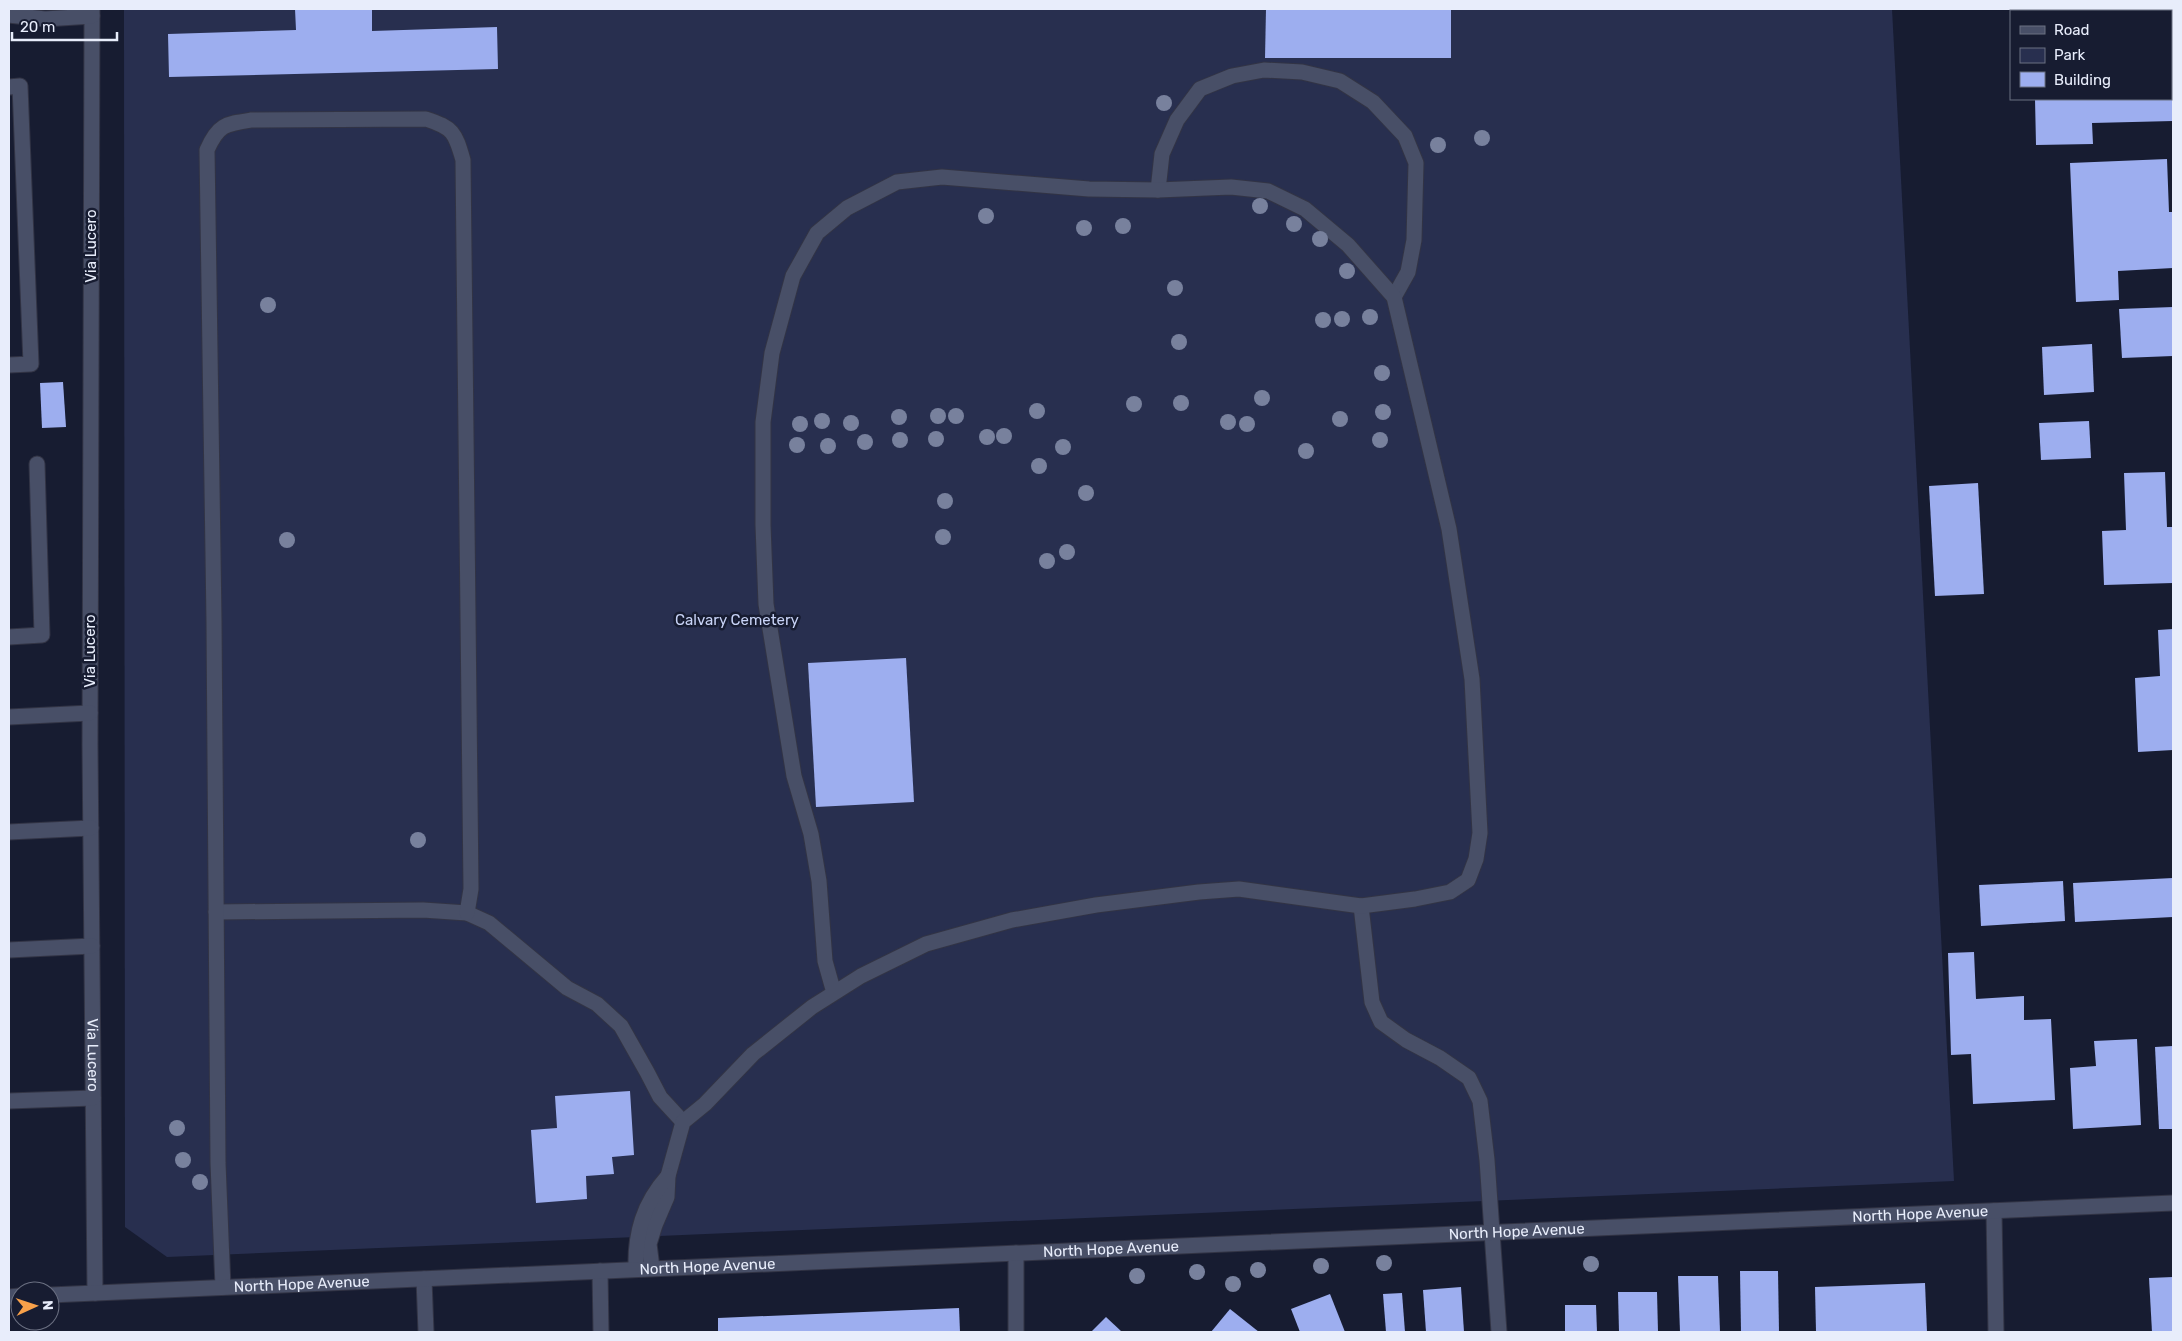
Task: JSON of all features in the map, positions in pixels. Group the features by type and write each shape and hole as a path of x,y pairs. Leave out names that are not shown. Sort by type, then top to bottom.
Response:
{"street":[{"path":"9,15 45,19 92,13"},
{"name":"Via Lucero","path":"92,13 90,713 95,1293"},
{"path":"1158,190 1162,154 1177,120 1200,89 1232,76 1264,70 1302,72 1340,81 1373,102 1405,136 1416,163 1414,240 1408,272 1394,297"},
{"path":"9,87 20,86 32,364 9,365"},
{"path":"223,1287 218,1163 207,150 215,132 232,123 251,120 426,119 445,125 457,138 463,160 471,889 467,913"},
{"path":"652,1268 650,1244 655,1224 667,1196 668,1176 683,1122 705,1104 753,1054 812,1007 861,976 926,944 1012,920 1096,905 1200,892 1239,890 1361,906 1450,892 1468,880 1476,859 1480,833 1472,679 1449,529 1394,297 1341,239 1305,209 1268,191 1231,187 1158,190 1089,189 942,177 897,182 847,208 816,233 793,276 772,353 763,422 766,604 794,776 812,834 825,961 834,993"},
{"path":"9,637 42,635 37,464"},
{"path":"9,717 90,713"},
{"path":"9,832 91,828"},
{"path":"1361,906 1372,1002 1381,1022 1406,1040 1440,1058 1469,1078 1480,1102 1499,1332"},
{"path":"216,912 423,910 467,913 489,924 567,988 597,1004 621,1026 660,1097 683,1122"},
{"path":"9,950 92,946"},
{"path":"9,1101 93,1098"},
{"path":"636,1269 638,1230 655,1190 668,1176"},
{"name":"North Hope Avenue","path":"60,1295 2173,1203"},
{"path":"1994,1211 1996,1332"},
{"path":"1016,1253 1016,1332"},
{"path":"600,1271 601,1332"},
{"path":"424,1278 426,1332"}],"green space":[{"name":"Calvary Cemetery","path":"124,9 1892,9 1954,1181 167,1257 125,1227"}],"building":[{"path":"295,9 372,9 372,31 497,27 498,69 169,77 168,34 296,30"},
{"path":"1266,9 1451,9 1451,58 1265,58"},
{"path":"2172,40 2173,121 2092,123 2093,144 2036,145 2035,100 2172,100"},
{"path":"2167,159 2169,212 2173,212 2173,268 2118,271 2119,300 2076,302 2070,163"},
{"path":"2173,307 2173,356 2122,358 2119,309"},
{"path":"2092,344 2094,392 2044,395 2042,347"},
{"path":"63,382 66,427 42,428 40,383"},
{"path":"2089,421 2091,458 2041,460 2039,423"},
{"path":"2165,472 2167,527 2173,527 2173,583 2104,585 2102,531 2126,530 2124,473"},
{"path":"1978,483 1984,594 1935,596 1929,486"},
{"path":"2173,629 2173,750 2138,752 2135,678 2160,676 2158,630"},
{"path":"906,658 914,802 816,807 808,663"},
{"path":"2173,878 2173,917 2075,922 2073,883"},
{"path":"2063,881 2065,921 1981,926 1979,885"},
{"path":"1974,952 1976,999 2024,996 2024,1020 2051,1019 2055,1100 1973,1104 1971,1054 1951,1055 1948,953"},
{"path":"2137,1039 2141,1125 2073,1129 2070,1068 2096,1066 2094,1041"},
{"path":"2173,1046 2173,1129 2159,1129 2155,1047"},
{"path":"630,1091 634,1155 612,1157 614,1174 586,1176 587,1199 536,1203 531,1130 557,1128 555,1096"},
{"path":"1740,1271 1778,1271 1779,1332 1741,1332"},
{"path":"1678,1276 1718,1276 1720,1332 1680,1332"},
{"path":"2173,1277 2173,1332 2152,1332 2149,1278"},
{"path":"1925,1283 1927,1332 1816,1332 1815,1287"},
{"path":"1461,1287 1464,1332 1426,1332 1423,1290"},
{"path":"1618,1292 1657,1292 1658,1332 1619,1332"},
{"path":"1402,1293 1405,1332 1386,1332 1383,1294"},
{"path":"1330,1294 1345,1332 1300,1332 1291,1309"},
{"path":"1565,1305 1596,1305 1597,1332 1565,1332"},
{"path":"959,1308 960,1332 718,1332 718,1318"},
{"path":"1230,1309 1259,1332 1211,1332"},
{"path":"1106,1317 1122,1332 1091,1332"}]}
